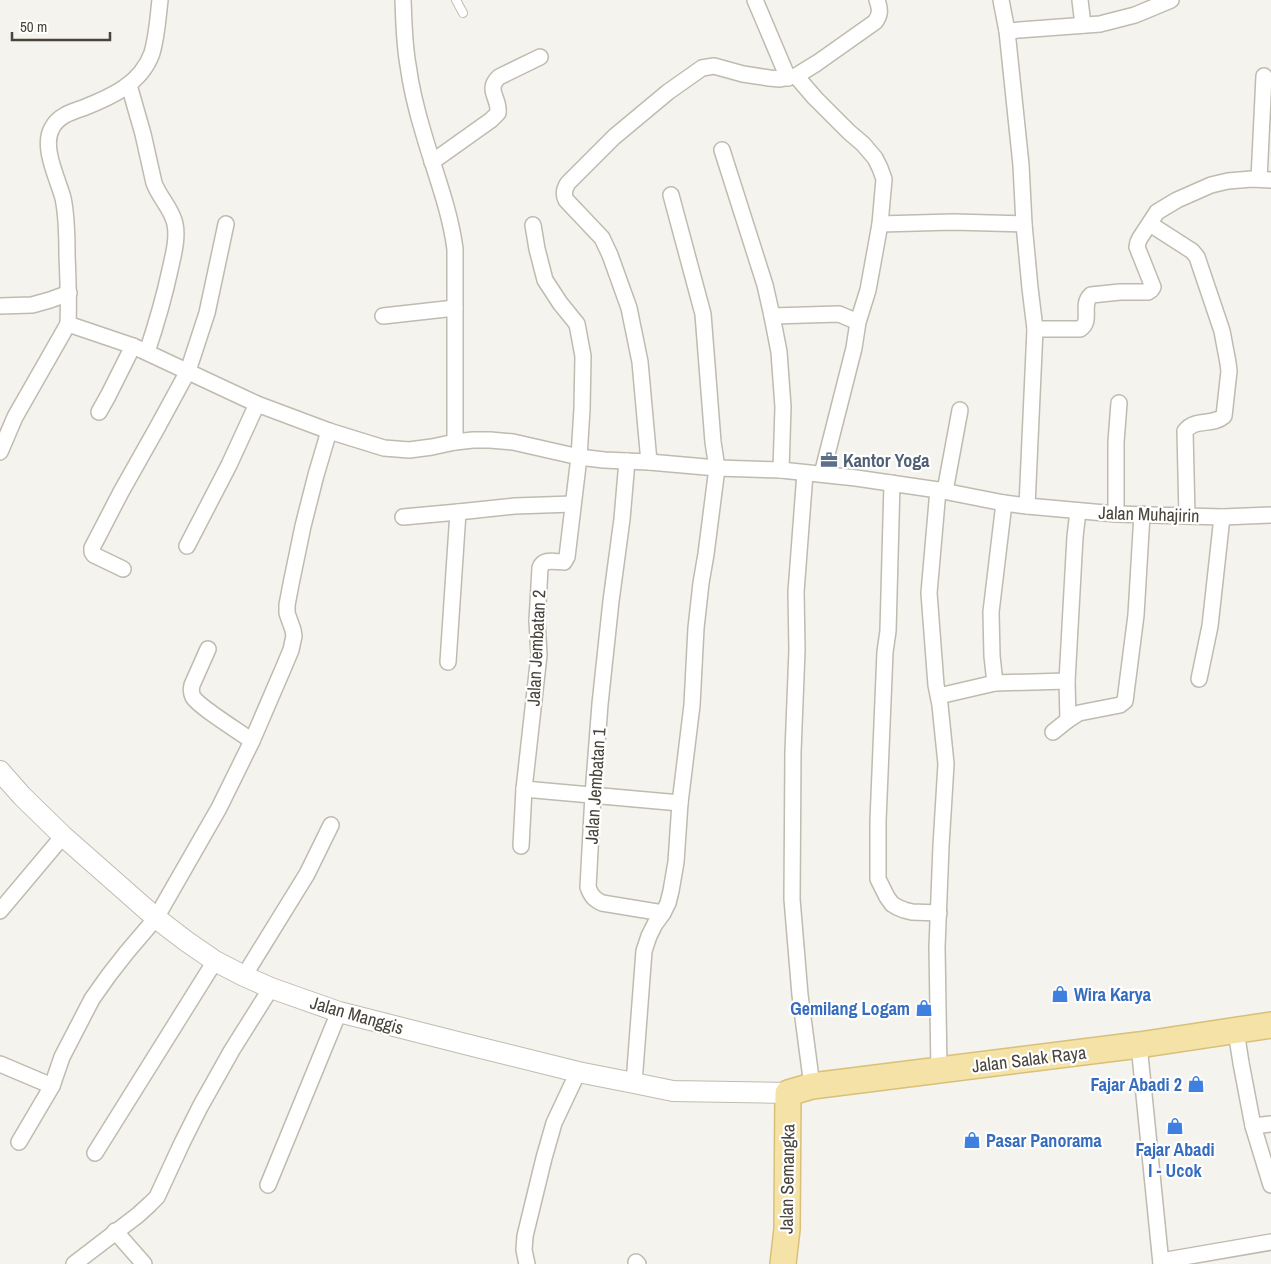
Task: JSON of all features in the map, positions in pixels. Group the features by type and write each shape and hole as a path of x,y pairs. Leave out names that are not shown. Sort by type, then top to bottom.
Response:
{"main road":[{"name":"Jalan Salak Raya","path":"788,1093 812,1086 1139,1045 1271,1026"},
{"name":"Jalan Semangka","path":"783,1264 787,1229 788,1093"}],"street":[{"path":"0,452 15,417 68,324 69,294 66,212 48,144 52,127 65,115 114,94 129,85 140,75 147,65 152,52 160,0"},
{"path":"403,0 408,66 416,105 452,229 455,308 455,442"},
{"path":"755,0 792,77 863,144 875,158 884,179 880,224 868,290 858,322 854,348 822,474"},
{"path":"649,462 640,362 629,308 602,238 566,200 564,196 565,187 614,137 668,92 702,68 714,66 750,75 780,79 792,77 817,63 875,22 880,14 877,0"},
{"path":"1000,0 1007,31 1016,112 1024,224 1035,329 1027,506"},
{"path":"1080,0 1083,25"},
{"path":"1007,31 1100,24 1135,15 1171,0"},
{"path":"432,162 498,113 499,107 492,89 495,80 540,57"},
{"path":"1035,329 1082,328 1086,324 1086,301 1091,294 1148,292 1151,290 1153,286 1138,247 1138,242 1157,212 1177,200 1211,185 1228,181 1265,180 1264,76"},
{"path":"99,412 140,349 165,294 176,235 172,216 159,195 129,85"},
{"path":"722,150 765,285 779,352 783,407 782,470"},
{"path":"634,1083 644,951 655,924 663,913 671,891 676,862 680,803 692,705 696,628 717,468 713,442 703,314 671,195"},
{"path":"880,224 953,222 1024,224"},
{"path":"123,569 94,555 92,548 188,371 207,313 226,224"},
{"path":"403,516 515,506 573,504 579,457 582,409 582,356 577,324 545,280 536,249 533,224"},
{"path":"1150,224 1192,251 1197,257 1222,330 1228,363 1229,371 1224,416 1219,420 1194,424 1185,431 1187,516"},
{"path":"0,306 32,305 69,294"},
{"path":"383,316 455,308"},
{"path":"772,316 839,314 858,322"},
{"name":"Jalan Muhajirin","path":"68,324 140,349 257,404 329,431 384,448 409,450 455,442 482,440 513,442 579,457 822,474 941,490 1004,504 1116,514 1187,516 1271,515"},
{"path":"1116,514 1116,442 1119,403"},
{"path":"187,546 229,465 257,404"},
{"path":"939,1070 937,948 946,764 936,684 929,593 941,490 960,410"},
{"path":"19,1142 52,1086 62,1056 92,999 115,967 156,918 219,808 252,741 293,644 293,630 287,613 287,605 303,526 329,431"},
{"name":"Jalan Jembatan 1","path":"627,461 600,704 588,887 594,899 602,903 663,913"},
{"path":"805,473 796,592 797,650 793,752 792,890 800,995 812,1086"},
{"path":"892,483 888,631 885,652 878,821 878,879 887,897 897,907 912,912 939,913"},
{"name":"Jalan Jembatan 2","path":"524,789 539,654 537,621 540,568 544,561 564,562 566,560 573,504"},
{"path":"995,683 991,612 1004,504"},
{"path":"1068,720 1067,681 1078,511"},
{"path":"448,662 458,512"},
{"path":"1053,732 1079,713 1120,705 1125,701 1136,616 1142,514"},
{"path":"1199,678 1210,626 1222,516"},
{"path":"208,649 192,685 193,696 202,706 252,741"},
{"path":"938,696 995,683 1067,681"},
{"name":"Jalan Manggis","path":"0,771 22,796 63,836 156,918 215,961 271,988 339,1012 578,1072 673,1091 788,1093"},
{"path":"522,846 524,789 680,803"},
{"path":"244,976 307,874 331,826"},
{"path":"0,911 63,836"},
{"path":"95,1153 215,961"},
{"path":"74,1264 138,1215 157,1197 200,1107 232,1050 271,988"},
{"path":"268,1185 339,1012"},
{"path":"1236,1031 1240,1063 1254,1126 1271,1185"},
{"path":"1139,1045 1161,1263 1271,1242"},
{"path":"0,1064 52,1086"},
{"path":"527,1264 524,1250 525,1236 544,1158 554,1123 578,1072"},
{"path":"1254,1126 1271,1124"},
{"path":"115,1231 144,1264"}],"lane":[{"path":"456,0 464,13"}],"place":[{"name":"Kantor Yoga","path":"829,460"},
{"name":"Wira Karya","path":"1060,994"},
{"name":"Gemilang Logam","path":"924,1008"},
{"name":"Fajar Abadi 2","path":"1196,1084"},
{"name":"Fajar Abadi I - Ucok","path":"1175,1126"},
{"name":"Pasar Panorama","path":"972,1140"}]}
